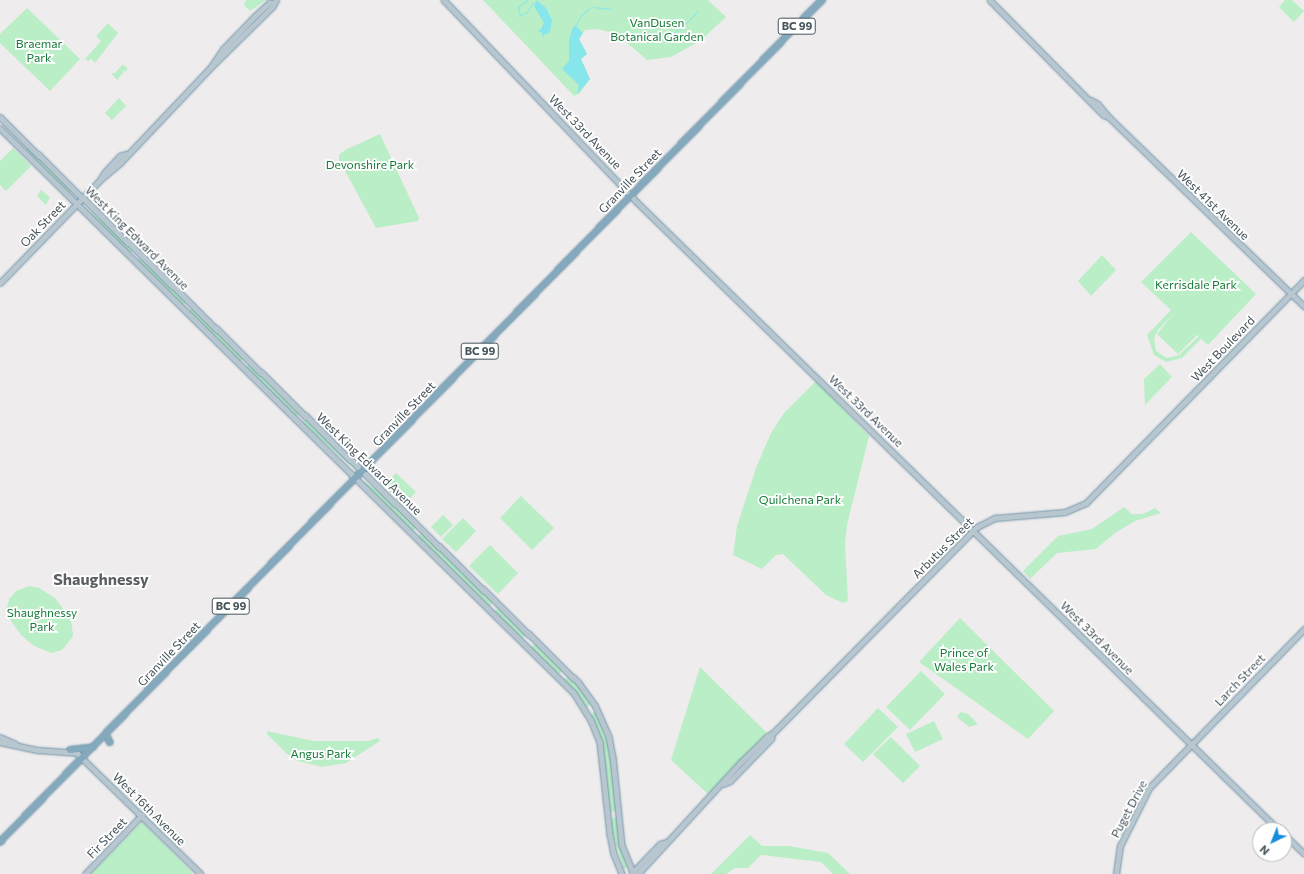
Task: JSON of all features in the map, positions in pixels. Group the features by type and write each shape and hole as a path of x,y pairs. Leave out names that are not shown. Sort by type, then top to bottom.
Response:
{"highway":[{"name":"Granville Street","path":"0,842 363,472 822,0"},
{"path":"106,734 110,742"},
{"path":"70,750 93,747"}],"main road":[{"name":"West 33rd Avenue","path":"444,0 632,195 1271,822"},
{"name":"West 41st Avenue","path":"990,0 1304,306"},
{"name":"Oak Street","path":"0,283 100,180 117,160 126,154 272,7 274,1"},
{"name":"West King Edward Avenue","path":"0,117 586,691 600,714 611,744 620,837 625,857 634,873"},
{"name":"West King Edward Avenue","path":"0,128 580,700 591,720 601,749 610,834 614,854 622,874"},
{"path":"24,152 28,145"},
{"name":"West Boulevard","path":"1156,432 1304,280"},
{"name":"Arbutus Street","path":"634,873 660,844 667,842 723,784 730,781 771,739 772,734 974,530 995,518 1065,512 1078,508 1156,432"},
{"name":"Larch Street","path":"1191,745 1304,629"},
{"path":"0,737 17,745"},
{"path":"0,742 38,750 70,750"},
{"name":"Puget Drive","path":"1116,874 1120,846 1144,797 1155,781 1191,745"},
{"name":"West 16th Avenue","path":"70,750 83,758 201,874"},
{"name":"Fir Street","path":"85,874 142,815"},
{"path":"1292,842 1304,853"}],"green space":[{"path":"246,0 266,0 250,11 244,5"},
{"name":"VanDusen Botanical Garden","path":"483,0 708,0 726,17 700,41 671,57 647,60 617,34 597,29 585,30 579,39 587,54 581,59 590,79 580,93 574,96"},
{"path":"1285,0 1292,0 1304,11 1294,22 1279,7"},
{"name":"Braemar Park","path":"27,8 80,59 50,91 0,43 0,34"},
{"path":"108,23 118,33 95,63 91,59 88,61 85,59 101,41 96,36"},
{"path":"123,64 128,69 125,72 123,70 123,73 117,80 111,73 115,73"},
{"path":"119,98 126,106 112,120 105,113"},
{"name":"Devonshire Park","path":"380,134 419,218 418,221 376,228 339,160 339,155 345,150"},
{"path":"13,148 31,166 6,191 0,185 0,161"},
{"path":"26,149 30,149 75,196 64,188"},
{"path":"41,190 50,197 46,205 37,196"},
{"path":"84,207 108,226 133,251 129,253"},
{"name":"Kerrisdale Park","path":"1191,232 1256,294 1208,345 1201,339 1182,358 1166,362 1154,355 1147,335 1171,310 1141,282","holes":["1174,313 1157,334 1178,354 1197,335 1199,336 1179,355 1167,358 1156,351 1154,338 1158,330"]},
{"path":"1102,255 1116,270 1091,296 1078,281"},
{"path":"140,257 186,302 183,306 137,262"},
{"path":"192,308 244,358 240,362 189,311"},
{"path":"249,364 299,413 297,417 246,367"},
{"path":"1160,364 1172,377 1145,405 1144,379"},
{"name":"Quilchena Park","path":"816,381 869,436 847,525 845,544 848,601 843,603 826,595 783,554 776,555 762,569 733,555 737,526 756,468 771,433 784,413"},
{"path":"306,419 354,466 356,470 302,423"},
{"path":"373,472 386,484 396,473 416,492 406,503 414,512 413,514 372,474"},
{"path":"364,481 382,494 417,527 412,532 364,484"},
{"path":"521,496 554,528 532,550 500,518"},
{"path":"1124,507 1132,514 1143,514 1155,508 1161,513 1135,521 1115,533 1096,549 1057,553 1030,579 1023,571 1058,536 1092,529"},
{"path":"443,515 453,525 441,537 431,527"},
{"path":"463,518 476,531 456,552 442,539"},
{"path":"422,532 493,602 489,607 418,537"},
{"path":"490,545 518,573 498,594 469,566"},
{"name":"Shaughnessy Park","path":"29,586 39,588 55,598 71,619 73,636 62,650 51,653 34,646 21,635 11,621 7,609 9,599 16,591"},
{"path":"499,607 527,634 521,639 494,612"},
{"name":"Prince of Wales Park","path":"960,618 1054,711 1028,739 919,662"},
{"path":"536,643 563,670 558,675 531,648"},
{"path":"700,667 767,733 708,794 671,760"},
{"path":"921,671 945,694 910,730 886,707"},
{"path":"569,675 592,703 587,708 564,680"},
{"path":"878,708 898,727 863,762 844,744"},
{"path":"596,710 610,750 616,810 610,813 603,748 591,715"},
{"path":"961,712 968,714 978,724 969,727 958,718 957,716"},
{"path":"934,721 943,739 915,752 906,734"},
{"name":"Angus Park","path":"267,731 314,741 368,741 378,738 380,741 346,763 322,767 298,761 287,754 267,734"},
{"path":"891,737 920,766 903,783 873,754"},
{"path":"613,817 617,819 619,843 627,866 624,870 612,831 611,821"},
{"path":"142,822 193,873 91,874"},
{"path":"750,835 762,846 789,846 828,853 850,874 833,874 821,862 761,855 748,868 735,868 726,874 711,874"}],"water":[{"path":"536,0 546,8 552,20 550,32 542,36 542,32 537,31 541,29 544,23 534,6"},
{"path":"576,26 583,33 579,39 587,54 581,59 590,79 577,94 579,85 562,69 569,61 569,39 573,27"}],"waterway":[{"path":"527,0 518,7 520,15 526,13 533,3"},
{"path":"593,7 611,9"},
{"path":"575,26 581,15 590,8"},
{"path":"683,26 698,11"},
{"path":"671,35 681,28"},
{"path":"636,33 670,35"}],"district":[{"name":"Shaughnessy","path":"101,579"}]}
